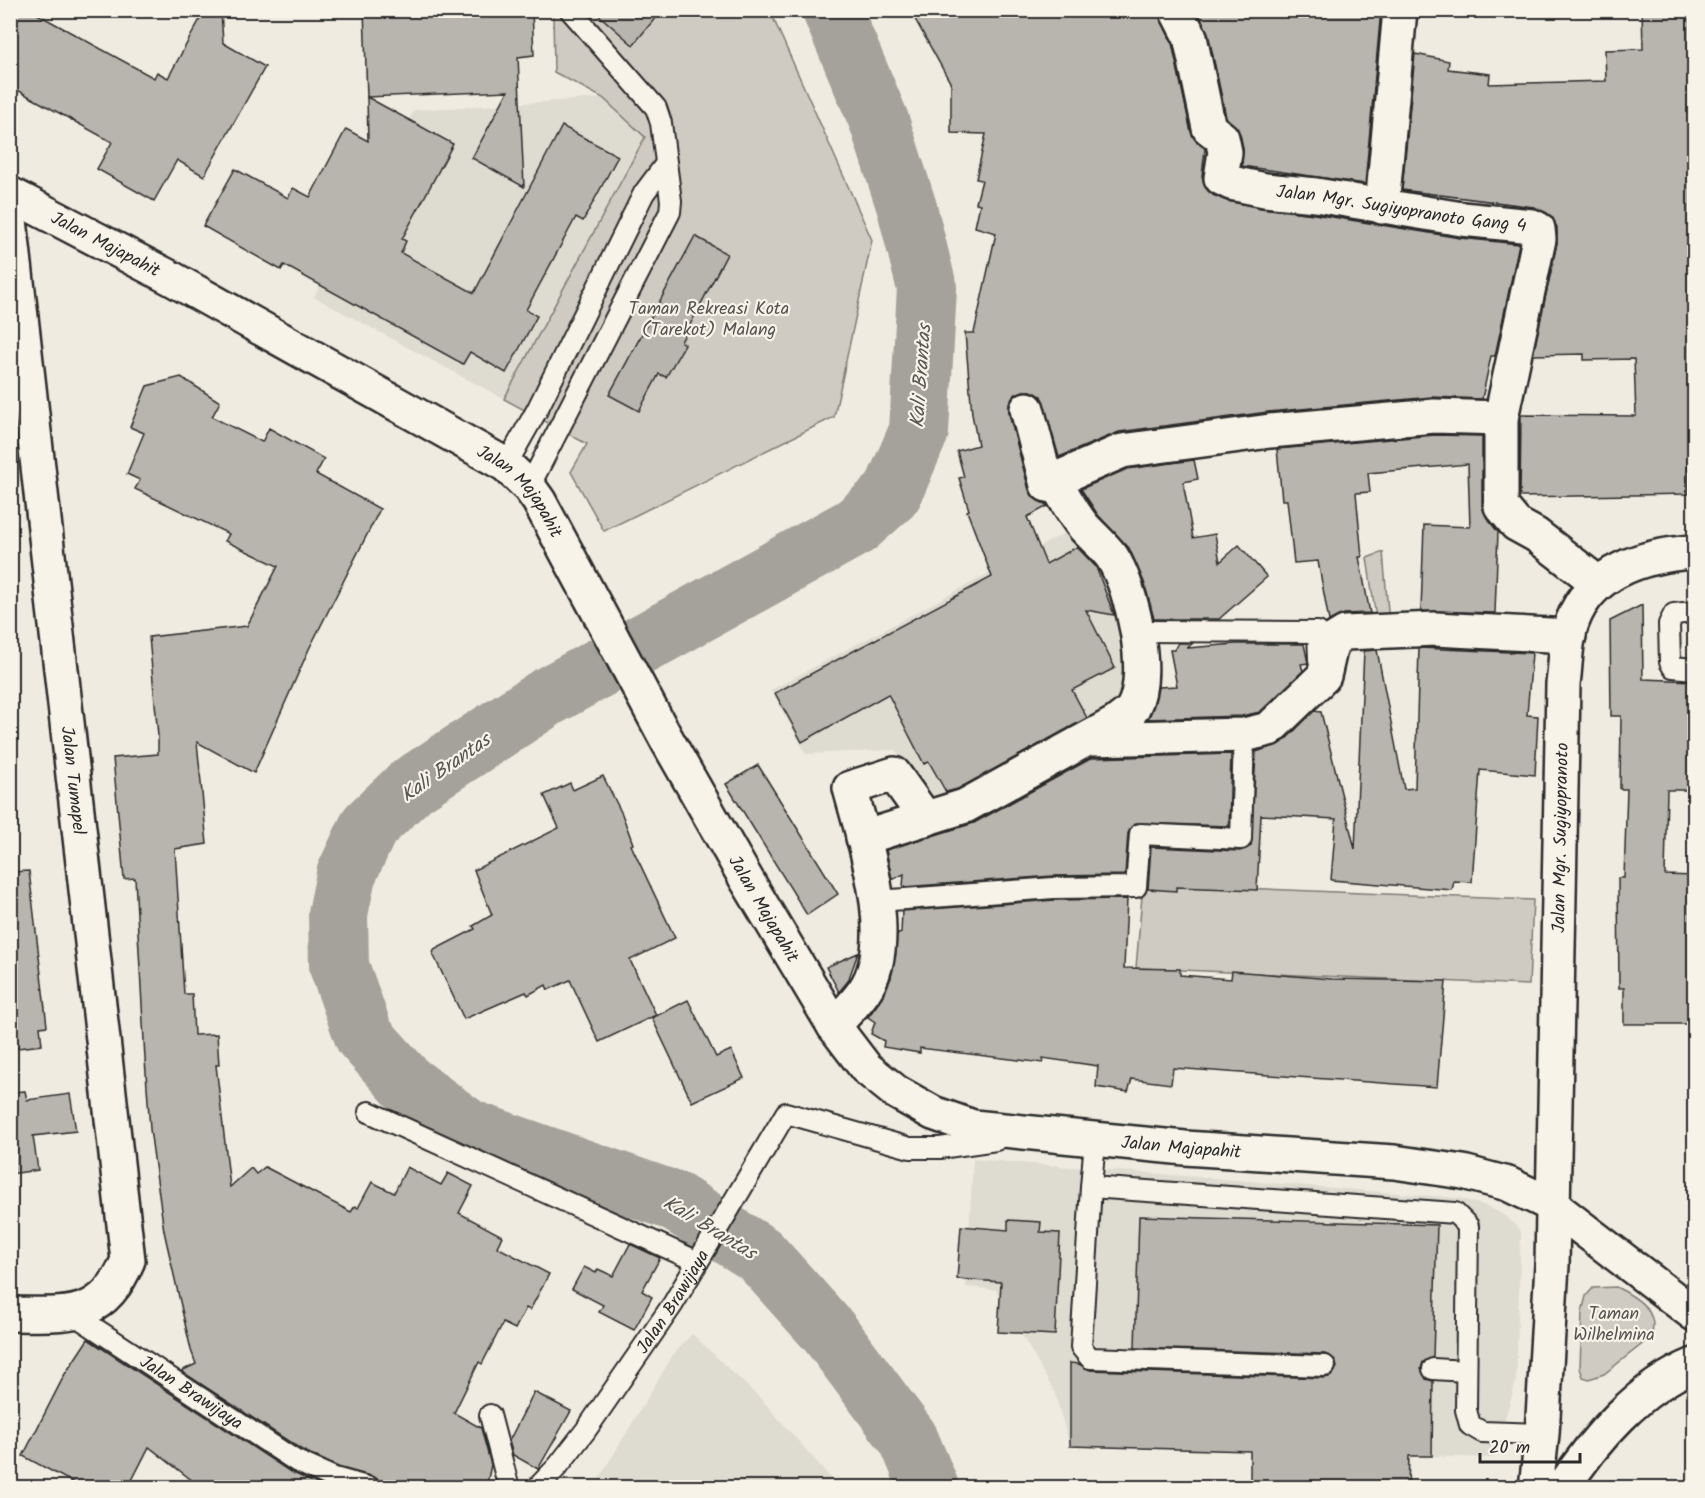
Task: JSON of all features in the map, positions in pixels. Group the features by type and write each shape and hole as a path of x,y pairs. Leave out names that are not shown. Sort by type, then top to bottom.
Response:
{"street":[{"name":"Jalan Mgr. Sugiyopranoto Gang 4","path":"1176,10 1190,37 1209,128 1222,138 1225,152 1221,178 1231,183 1264,190 1316,195 1462,219 1532,226 1538,229 1539,239 1501,418 1501,506 1516,524 1536,536 1598,583"},
{"path":"1382,207 1400,10"},
{"name":"Jalan Majapahit","path":"10,194 171,278 518,476 570,558 667,740 745,878 834,1026 867,1068 896,1092 933,1113 974,1127 1095,1140 1394,1162 1463,1172 1508,1184 1552,1205 1695,1314"},
{"name":"Jalan Tumapel","path":"10,220 128,1260 120,1279 102,1300 73,1314"},
{"path":"1027,409 1047,485 1104,458 1133,450 1270,431 1434,416 1501,418"},
{"path":"863,838 965,806 1116,723 1133,708 1139,680 1138,631 1129,595 1112,557 1082,525 1054,480"},
{"name":"Jalan Mgr. Sugiyopranoto","path":"1536,1488 1542,1434 1552,1265 1563,684 1569,636 1572,621 1587,592 1598,583 1628,565 1649,558 1695,552"},
{"path":"1087,739 1244,735 1269,729 1326,671 1332,641 1337,635 1351,631 1435,629 1569,636"},
{"path":"834,1026 865,990 874,969 879,924 878,901 850,788 894,774 926,819"},
{"path":"10,1314 73,1314"},
{"path":"1563,1488 1598,1440 1648,1392 1681,1370 1695,1365"}],"lane":[{"path":"518,476 670,212 671,194 665,165 661,123 656,108 570,10"},
{"path":"518,476 537,410 644,193 665,165"},
{"path":"1695,612 1674,614 1669,624 1670,662 1673,667 1695,669"},
{"path":"1138,631 1318,632 1319,680"},
{"path":"878,901 1054,888 1136,887 1140,834 1241,839 1244,735"},
{"path":"369,1112 700,1254"},
{"name":"Jalan Brawijaya","path":"537,1488 558,1466 593,1420 673,1304 700,1254 786,1113 910,1148 940,1148 1043,1135"},
{"path":"1095,1140 1081,1347 1090,1358 1325,1366"},
{"path":"1091,1187 1455,1213 1468,1226 1466,1410 1470,1425 1482,1432 1542,1434"},
{"name":"Jalan Brawijaya","path":"73,1314 296,1461 334,1478 370,1488"},
{"path":"1433,1369 1466,1371"},
{"path":"490,1415 509,1488"}],"shaded area":[{"path":"603,98 645,137 504,399 314,297 414,110"},
{"path":"1078,526 1129,610 1128,703 938,802 895,750 806,754 771,690"},
{"path":"973,1159 1458,1198 1487,1206 1507,1217 1521,1231 1516,1382 1493,1458 1070,1446 1054,1391 996,1290 966,1287"},
{"path":"692,1334 763,1401 839,1487 594,1487 673,1355"}],"green space":[{"name":"Taman Rekreasi Kota (Tarekot) Malang","path":"553,11 770,11 872,240 834,417 604,531 571,472 587,444 504,399 645,137 603,98 554,72"},
{"path":"1383,552 1389,623 1377,624 1367,558"},
{"path":"1143,884 1533,900 1529,985 1136,968"},
{"name":"Taman Wilhelmina","path":"1616,1287 1645,1306 1650,1313 1653,1329 1650,1338 1604,1374 1589,1379 1583,1377 1580,1368 1582,1312 1586,1296 1593,1288"}],"building":[{"path":"10,10 30,10 154,78 157,72 168,78 205,10 221,10 223,43 265,67 204,176 177,160 154,201 97,169 112,142 10,86"},
{"path":"364,10 532,10 534,55 518,57 524,187 472,158 508,91 367,97"},
{"path":"593,10 662,10 633,45"},
{"path":"910,10 1157,10 1172,43 1191,132 1205,149 1202,176 1205,187 1213,195 1227,201 1261,208 1314,214 1460,238 1519,244 1495,356 1491,356 1482,399 1432,397 1268,412 1119,432 1059,457 1041,396 1031,391 1023,391 1014,395 1009,404 1009,414 1029,490 1034,498 1048,506 1027,517 1046,564 1077,547 1096,567 1114,615 1086,610 1115,668 1072,690 1087,718 958,789 946,792 929,762 924,764 888,694 802,742 775,693 992,577 967,511 969,510 959,478 964,477 957,451 978,445 972,414 965,333 974,333 996,233 975,227 980,204 976,203 982,180 976,179 986,134 951,133 951,84"},
{"path":"1197,10 1381,10 1365,184 1242,166 1243,148 1240,134 1226,117 1208,33"},
{"path":"1642,10 1695,10 1695,461 1688,461 1689,494 1520,497 1521,415 1636,416 1634,359 1584,360 1584,354 1533,355 1557,243 1557,227 1547,213 1534,207 1402,190 1415,54 1449,61 1448,69 1490,74 1489,84 1606,81 1605,50 1643,49"},
{"path":"367,97 453,144 402,239 406,241 401,253 474,293 562,126 618,156 583,221 576,217 526,310 537,316 506,373 470,352 463,364 284,265 281,270 203,226 235,169 288,198 293,188 310,197 346,129 368,141"},
{"path":"695,236 727,254 681,342 685,344 666,377 659,374 639,411 609,395"},
{"path":"181,377 220,402 212,417 262,442 269,428 324,459 316,474 380,509 309,649 254,773 197,742 207,844 175,849 184,994 192,994 194,1035 217,1034 219,1065 216,1065 230,1187 251,1168 256,1174 265,1167 351,1212 355,1206 358,1208 372,1182 394,1193 407,1167 441,1185 448,1173 473,1186 459,1213 502,1236 497,1247 549,1274 530,1310 526,1308 515,1329 503,1323 482,1364 479,1362 454,1413 481,1428 491,1465 486,1488 382,1488 379,1480 374,1477 338,1467 302,1450 181,1371 196,1364 164,1231 150,1129 135,878 124,879 113,758 158,754 149,637 247,626 278,566 225,541 229,534 135,489 140,480 127,474 144,433 130,427 147,386"},
{"path":"1435,435 1482,436 1482,506 1487,518 1498,532 1495,613 1421,611 1424,525 1470,527 1468,464 1368,473 1370,492 1356,493 1362,557 1359,557 1370,613 1344,614 1329,621 1318,561 1294,563 1287,500 1282,500 1277,449"},
{"path":"1194,460 1198,479 1183,482 1193,538 1215,534 1220,562 1239,545 1267,577 1219,619 1154,619 1144,582 1129,548 1098,515 1081,489 1127,469"},
{"path":"1642,605 1643,679 1695,681 1695,790 1667,790 1665,875 1695,876 1695,1024 1624,1024 1624,988 1619,988 1618,878 1624,878 1627,789 1620,789 1621,716 1611,716 1610,621"},
{"path":"1178,643 1193,643 1187,648 1236,644 1304,644 1308,663 1301,664 1303,671 1260,712 1242,716 1148,719 1158,687 1177,686 1170,650 1174,650"},
{"path":"1419,648 1532,653 1527,715 1538,716 1535,775 1480,770 1472,882 1454,881 1452,890 1331,880 1336,819 1261,815 1257,890 1176,887 1176,891 1148,889 1151,847 1240,851 1251,846 1256,752 1282,743 1314,711 1321,712 1355,849 1364,651 1377,650 1404,789 1415,788"},
{"path":"1231,754 1229,826 1135,823 1128,833 1125,875 1053,876 903,887 904,874 892,880 886,850 974,823 1092,758"},
{"path":"758,765 838,894 807,915 726,784"},
{"path":"603,776 622,814 633,844 631,845 675,938 630,960 656,1015 599,1042 570,980 548,990 546,985 528,995 526,992 464,1019 433,954 434,950 475,929 473,926 492,915 474,870 559,828 544,795 570,783 573,790"},
{"path":"29,871 47,1026 40,1027 42,1045 10,1049 10,872"},
{"path":"1127,899 1124,968 1180,969 1180,975 1231,979 1232,971 1332,979 1446,981 1437,1087 1173,1068 1171,1084 1132,1079 1128,1092 1096,1087 1098,1066 1043,1058 1043,1063 920,1048 920,1053 883,1047 884,1041 871,1034 875,1022 868,1017 879,1002 891,978 897,935 901,933 902,911 1055,900"},
{"path":"858,953 848,981 839,992 826,967"},
{"path":"688,1000 716,1057 731,1050 744,1078 692,1102 652,1018"},
{"path":"25,1091 27,1100 70,1094 76,1131 33,1136 38,1170 10,1174 10,1092"},
{"path":"1139,1216 1437,1225 1433,1357 1423,1362 1421,1369 1426,1379 1433,1381 1432,1456 1409,1456 1408,1488 1250,1488 1250,1451 1070,1446 1070,1363 1079,1364 1090,1370 1325,1378 1331,1376 1337,1367 1335,1360 1325,1354 1135,1348"},
{"path":"1008,1220 1041,1222 1040,1232 1060,1233 1055,1335 998,1332 1001,1282 957,1279 961,1226 1008,1230"},
{"path":"630,1244 660,1258 642,1291 652,1297 634,1330 599,1312 603,1305 572,1289 584,1267 596,1273 598,1269 613,1276"},
{"path":"88,1339 289,1471 326,1488 202,1488 149,1447 128,1488 83,1488 23,1456 65,1374"},
{"path":"534,1392 571,1411 538,1469 513,1455 509,1441"}],"waterway":[{"name":"Kali Brantas","path":"832,10 879,121 907,208 927,288 919,431 892,494 856,526 547,697 411,786 369,826 346,875 338,914 339,966 364,1036 407,1084 468,1129 674,1201 759,1254 829,1332 908,1438 929,1488"}]}
